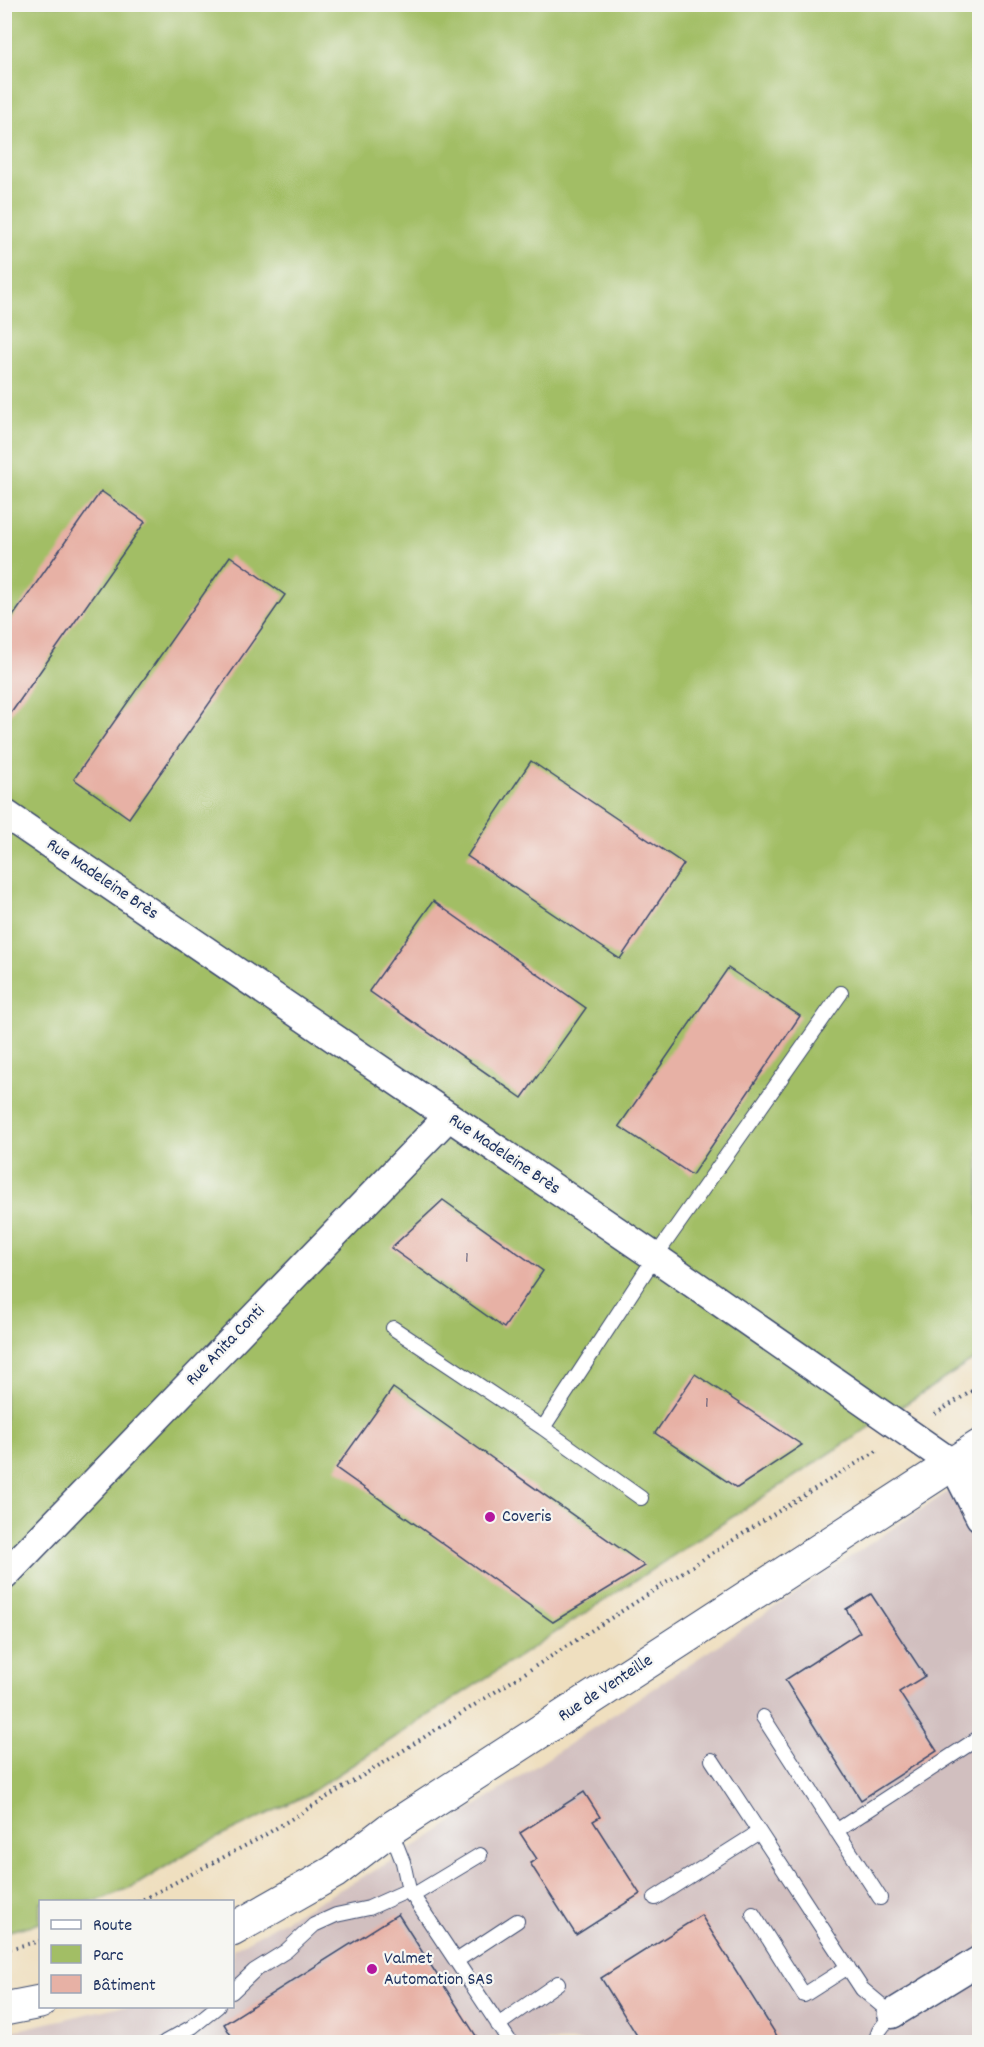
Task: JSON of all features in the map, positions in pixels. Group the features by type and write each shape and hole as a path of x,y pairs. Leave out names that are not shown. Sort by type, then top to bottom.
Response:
{"street":[{"name":"Rue Madeleine Brès","path":"4,813 655,1257 953,1464 980,1517"},
{"name":"Rue Anita Conti","path":"4,1576 448,1117"},
{"name":"Rue de Venteille","path":"234,1929 334,1872 390,1830 980,1446"},
{"path":"892,2014 980,1960"},
{"path":"4,2009 39,2002"}],"lane":[{"path":"543,1428 655,1257 841,993"},
{"path":"393,1328 543,1428 641,1498"},
{"path":"763,1717 880,1898"},
{"path":"836,1830 980,1737"},
{"path":"712,1760 862,1989 892,2014 879,2031 875,2043"},
{"path":"390,1830 403,1862 411,1893 510,2043"},
{"path":"655,1898 759,1832"},
{"path":"234,1990 254,1971 286,1951 314,1925 336,1915 369,1908 411,1893 480,1855"},
{"path":"753,1914 804,1995 848,1967"},
{"path":"456,1961 517,1921"},
{"path":"498,2025 558,1983"},
{"path":"165,2043 192,2027 217,2008"}],"path":[{"path":"142,1900 260,1838 383,1763 785,1507 980,1386"},
{"path":"4,1950 39,1941"}],"shaded area":[{"path":"979,1471 979,2042 5,2042 4,2033 113,2008 234,2008 234,1948 404,1854"}],"green space":[{"path":"4,5 980,5 979,1356 305,1796 194,1849 136,1885 99,1900 39,1900 39,1923 5,1932"}],"building":[{"path":"101,491 145,522 4,723 4,629"},
{"path":"230,556 285,595 129,818 74,779"},
{"path":"531,761 684,864 620,959 467,856"},
{"path":"433,901 586,1008 522,1098 369,991"},
{"path":"728,968 800,1016 692,1175 619,1126"},
{"path":"443,1200 543,1271 504,1328 391,1248"},
{"path":"695,1374 802,1445 737,1488 655,1433"},
{"name":"Coveris","path":"393,1388 645,1566 553,1622 336,1468"},
{"path":"871,1594 925,1676 899,1692 937,1751 861,1800 785,1680 860,1632 846,1609"},
{"path":"584,1792 600,1817 593,1821 640,1894 576,1935 530,1863 537,1859 520,1833"},
{"name":"Valmet Automation SAS","path":"398,1914 480,2042 235,2042 224,2024"},
{"path":"701,1915 777,2036 767,2042 641,2042 601,1978"}],"place":[{"name":"Coveris","path":"490,1517"},
{"name":"Valmet Automation SAS","path":"372,1969"}]}
